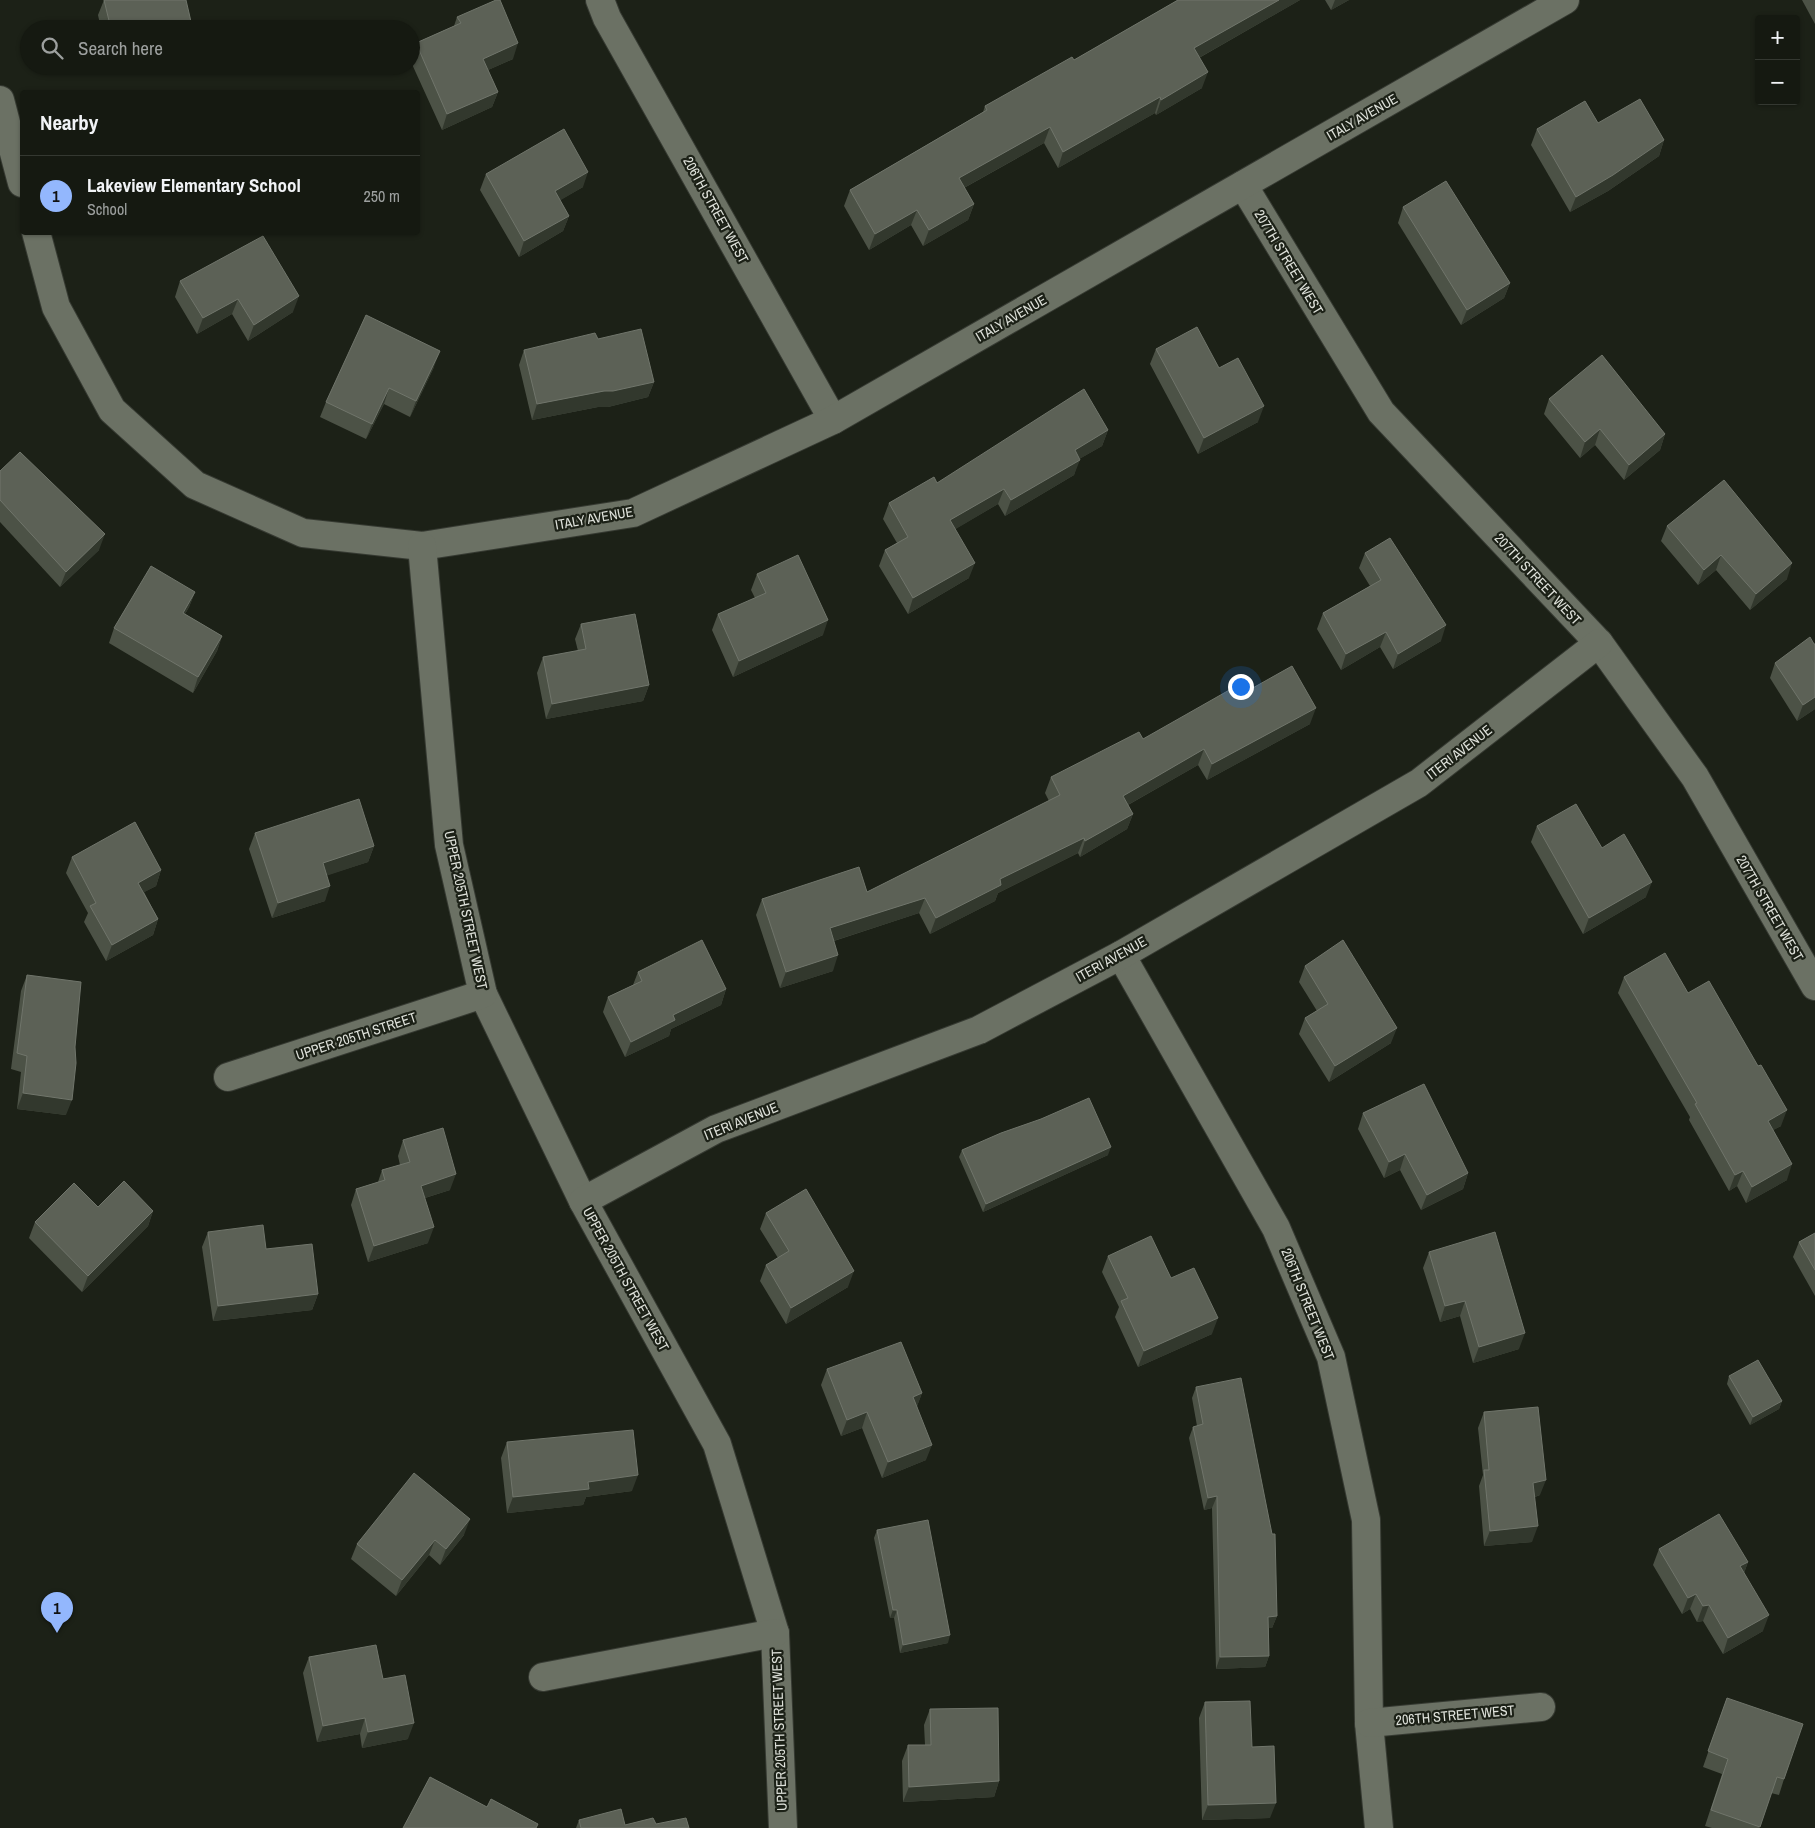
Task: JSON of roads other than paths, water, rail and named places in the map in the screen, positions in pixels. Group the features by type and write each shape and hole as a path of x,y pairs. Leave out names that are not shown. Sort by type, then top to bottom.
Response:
{"street":[{"name":"206TH STREET WEST","path":"600,0 607,18 834,420"},
{"name":"ITALY AVENUE","path":"422,546 633,513 834,420 1566,0"},
{"path":"0,100 20,175"},
{"name":"207TH STREET WEST","path":"1242,185 1381,412 1599,644 1695,777 1815,986"},
{"path":"37,235 56,307 112,410 195,485 303,534 422,546"},
{"name":"UPPER 205TH STREET WEST","path":"422,546 449,845 484,994 583,1201 717,1444 775,1633 783,1828"},
{"name":"ITERI AVENUE","path":"583,1201 716,1129 979,1030 1121,955 1419,783 1599,644"},
{"name":"206TH STREET WEST","path":"1121,955 1276,1228 1331,1357 1366,1520 1368,1723 1379,1828"},
{"name":"UPPER 205TH STREET","path":"228,1078 484,994"},
{"name":"UPPER 205TH STREET WEST","path":"543,1678 775,1633"},
{"name":"206TH STREET WEST","path":"1368,1723 1541,1707"}],"place":[{"name":"Lakeview Elementary School","path":"57,1633"}]}
